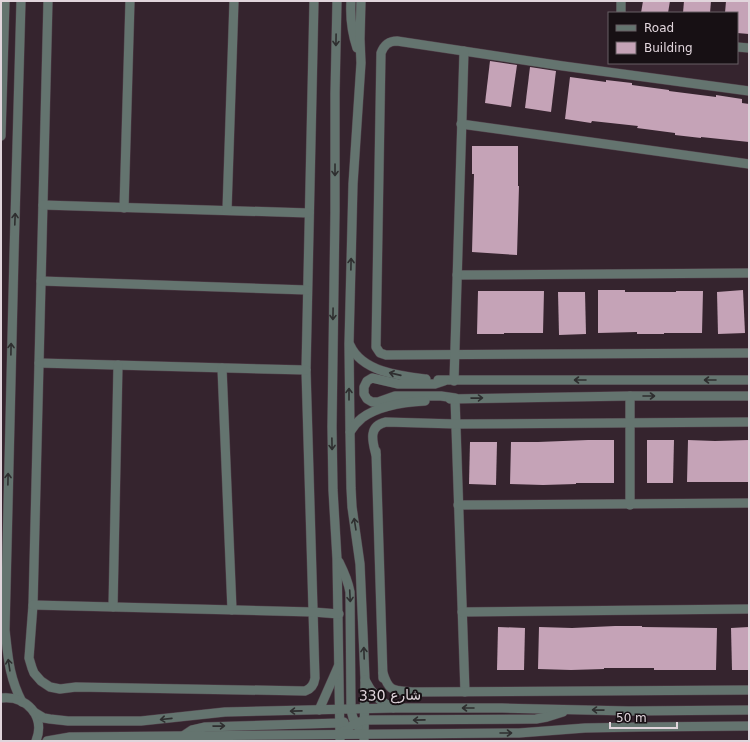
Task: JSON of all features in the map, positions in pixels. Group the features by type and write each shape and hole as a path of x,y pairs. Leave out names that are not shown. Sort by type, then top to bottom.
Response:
{"street":[{"path":"1,136 5,1"},
{"path":"21,1 5,630 13,683 22,702"},
{"path":"48,1 33,605 29,658 30,663 37,678 45,684 60,689 76,687 305,691 311,688 315,678 306,370 314,1"},
{"path":"124,208 130,1"},
{"path":"227,210 234,1"},
{"path":"337,1 332,427 333,490 339,614 340,738"},
{"path":"351,1 353,35 361,63"},
{"path":"361,1 361,63 353,184 349,344 350,472 351,495 360,564 365,679 365,738"},
{"path":"621,1 621,12"},
{"path":"749,91 394,41 386,44 381,53 376,347 380,353 386,355 749,353"},
{"path":"738,47 749,48"},
{"path":"449,381 455,355 464,51"},
{"path":"462,124 749,164"},
{"path":"43,205 309,212"},
{"path":"457,275 749,273"},
{"path":"41,281 307,290"},
{"path":"349,344 356,356 361,361 380,370 409,377 449,381 749,380"},
{"path":"39,363 306,370"},
{"path":"113,607 118,365"},
{"path":"222,368 232,610"},
{"path":"449,381 435,384 398,384 372,378 365,384 364,394 367,399 375,402 395,396 441,396 455,398"},
{"path":"630,396 630,505"},
{"path":"350,432 355,424 366,415 378,410 410,403 455,398 749,396"},
{"path":"455,398 465,692"},
{"path":"749,422 400,423 388,426 379,433 376,455 383,673 382,685 387,692 393,694 403,694 412,692 749,690"},
{"path":"458,505 749,503"},
{"path":"337,560 349,583 350,592 352,724"},
{"path":"33,605 313,612 339,614"},
{"path":"462,612 749,609"},
{"path":"319,710 339,664"},
{"path":"365,679 376,697 393,708"},
{"path":"1,698 12,698 22,702"},
{"name":"شارع 330","path":"22,702 44,718 76,721 160,719 225,712 339,710 365,738 392,734 519,733 585,728 749,726"},
{"name":"شارع 330","path":"47,741 70,737 268,736 340,738 365,710 393,708 502,708 629,711 749,710"},
{"path":"182,737 196,729 210,726 352,724 365,720 536,719 568,710"},
{"path":"34,712 37,718 39,730 36,741"},
{"path":"384,741 392,734"},
{"path":"268,736 282,741"}],"building":[{"path":"643,1 670,1 668,12 641,12"},
{"path":"684,1 711,1 710,12 683,12"},
{"path":"726,1 749,1 749,34 738,33 738,12 725,12"},
{"path":"490,61 517,65 511,107 485,103"},
{"path":"530,67 556,71 551,112 525,108"},
{"path":"570,77 606,82 606,80 632,83 632,85 669,91 742,99 742,103 749,104 749,142 675,135 675,133 637,128 638,126 592,121 591,123 565,119"},
{"path":"472,146 518,146 519,186 517,255 472,252 474,174 472,174"},
{"path":"598,290 625,290 625,292 703,291 702,333 598,333"},
{"path":"743,290 745,333 718,334 717,292"},
{"path":"478,291 544,291 543,333 477,334"},
{"path":"558,292 585,292 586,334 559,335"},
{"path":"614,440 614,483 543,485 510,484 511,442"},
{"path":"647,440 674,440 673,483 647,483"},
{"path":"688,440 749,440 749,482 687,482"},
{"path":"470,442 497,442 496,485 469,484"},
{"path":"615,626 717,628 716,670 654,670 654,668 604,668 571,670 538,669 539,627 572,628"},
{"path":"498,627 525,628 524,670 497,670"},
{"path":"749,627 749,670 732,670 731,628"}]}
